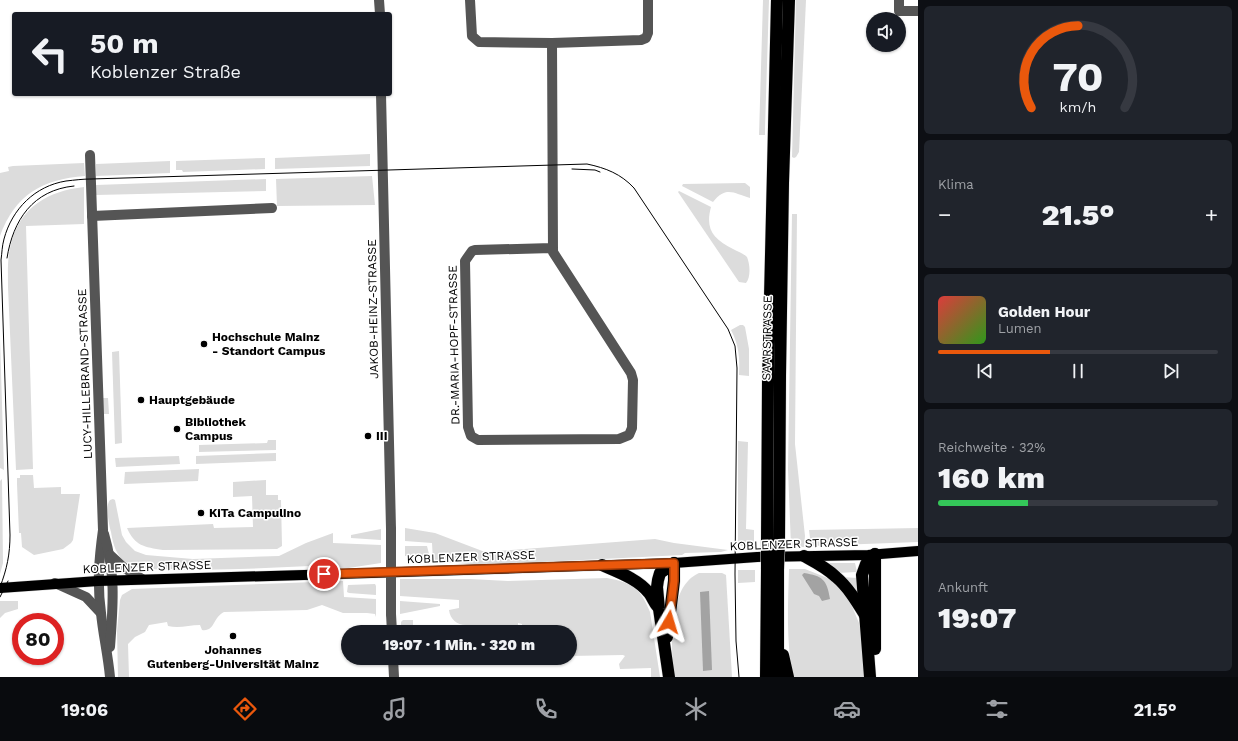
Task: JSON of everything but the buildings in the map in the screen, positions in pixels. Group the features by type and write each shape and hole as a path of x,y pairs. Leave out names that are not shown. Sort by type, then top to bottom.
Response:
{"highway":[{"name":"SAARSTRASSE","path":"773,542 768,382 777,0"},
{"name":"SAARSTRASSE","path":"766,677 780,376 783,183 789,0"},
{"path":"870,677 862,575 866,564 875,554"},
{"path":"875,554 875,677"},
{"path":"804,556 822,566 837,577 865,616"},
{"path":"669,677 659,609 658,580 662,571 674,563"},
{"path":"665,649 674,581 674,563"},
{"path":"602,565 624,575 642,586 649,592 659,609"},
{"name":"SAARSTRASSE","path":"772,569 778,632 778,677"},
{"path":"778,632 788,677"}],"main road":[{"name":"KOBLENZER STRASSE","path":"0,588 113,580 674,563 918,551"}],"street":[{"path":"379,0 380,12"},
{"path":"470,0 472,36 479,42 552,43 641,40 646,38 648,33 648,0"},
{"path":"899,0 899,11 918,11"},
{"name":"DR.-MARIA-HOPF-STRASSE","path":"552,43 552,248 554,256 631,373 633,380 633,423 631,432 627,437 618,439 478,440 471,436 468,427 465,260 472,251 475,250 552,248"},
{"name":"JAKOB-HEINZ-STRASSE","path":"381,96 392,625"},
{"name":"LUCY-HILLEBRAND-STRASSE","path":"90,155 103,530 98,564 98,581 100,612 109,663"},
{"path":"92,216 272,208"},
{"name":"LUCY-HILLEBRAND-STRASSE","path":"103,530 110,555 113,580 113,605 109,663"},
{"path":"110,555 123,568 142,579"},
{"path":"54,583 86,597 100,612"},
{"path":"109,663 110,677"},
{"path":"393,665 394,677"}],"shaded area":[{"path":"763,0 769,0 765,135 759,135"},
{"path":"796,0 806,0 799,152 794,158 792,157"},
{"path":"370,154 370,166 275,169 275,158"},
{"path":"265,158 265,169 183,172 182,170 176,170 176,161"},
{"path":"170,161 170,173 96,176 96,164"},
{"path":"84,163 85,176 43,185 22,200 6,222 0,236 0,173 9,171 8,167 13,166"},
{"path":"372,176 375,205 277,206 276,179"},
{"path":"266,179 266,191 96,195 96,185"},
{"path":"745,183 750,187 750,198 731,192 726,192 713,202 682,186 683,184"},
{"path":"84,187 84,224 26,226 33,469 16,470 8,287 8,266 11,244 15,231 21,220 37,203 59,192"},
{"path":"679,191 711,207 709,221 712,232 720,241 747,257 750,270 746,283 739,282 678,192"},
{"path":"792,214 797,214 795,444 805,536 804,547 791,547 788,469"},
{"path":"740,325 745,327 749,349 749,376 739,375 738,352 736,341 731,330"},
{"path":"0,338 4,470 0,468"},
{"path":"119,351 122,443 115,444 112,352"},
{"path":"102,398 108,398 109,414 103,414"},
{"path":"268,440 276,440 276,450 199,452 199,445 267,443"},
{"path":"738,441 748,442 746,529 754,530 754,548 738,545"},
{"path":"276,453 276,461 196,464 196,456"},
{"path":"179,456 180,464 116,467 115,458"},
{"path":"199,469 198,481 124,484 125,472"},
{"path":"20,475 33,475 34,488 61,487 61,494 80,494 73,540 63,549 34,555 22,547 21,533 19,533 17,484 17,478 20,478"},
{"path":"2,479 3,563 0,574 0,481"},
{"path":"266,480 266,495 278,495 278,500 281,500 282,546 277,549 163,550 141,545 133,539 127,528 213,524 214,528 253,527 252,496 233,497 233,482"},
{"path":"110,500 115,500 122,535 126,542 135,551 146,555 193,559 279,556 306,543 333,533 333,543 381,545 381,563 342,569 311,569 310,566 206,570 155,569 132,566 120,557 114,545 109,525 108,510"},
{"path":"405,528 435,533 485,552 655,539 728,550 721,552 685,553 682,555 481,565 433,561 432,543 405,541"},
{"path":"918,528 918,542 811,546 809,530"},
{"path":"381,529 381,540 351,538 351,535"},
{"path":"405,546 427,546 429,554 427,556 405,556"},
{"path":"825,563 855,563 857,572 836,573"},
{"path":"789,569 805,569 835,581 848,597 859,623 865,647 867,677 793,677 788,636"},
{"path":"738,570 755,570 755,582 738,583"},
{"path":"699,573 722,573 726,575 732,677 674,677 672,635 676,604 681,591 689,580"},
{"path":"804,573 819,577 823,580 829,592 830,599 822,601 819,596 814,594 802,575"},
{"path":"841,577 858,578 860,603"},
{"path":"607,578 629,584 643,597 650,612 660,677 651,677 651,668 620,669 619,664 625,656 623,655 577,656 577,625 522,625 518,623 518,625 463,625 452,619 449,610 459,608 459,600 400,596 400,579 470,579 508,581"},
{"path":"343,581 344,597 376,599 376,617 375,614 367,613 343,613 322,605 307,610 224,612 220,614 212,627 206,630 202,630 200,625 172,627 168,626 167,622 149,625 145,632 135,637 128,644 129,677 118,677 117,631 120,600 122,595 132,589"},
{"path":"375,584 376,595 347,592 348,585"},
{"path":"709,591 712,670 703,671 700,592"},
{"path":"0,601 18,601 18,609 5,613 0,618"},
{"path":"400,601 440,604 440,606 400,614"},
{"path":"403,620 413,620 413,625 401,625"}],"tram line":[{"path":"0,587 8,561 10,535 1,260 2,247 13,218 26,201 35,194 44,188 55,184 85,179 587,164 601,167 613,172 634,188 728,329 735,346 737,368 735,574 736,641 739,677"},
{"path":"572,169 595,170 600,172"},
{"path":"7,258 14,231 27,209 47,194 74,186"},
{"path":"0,597 8,581"}],"place":[{"name":"Hochschule Mainz - Standort Campus","path":"204,344"},
{"name":"Hauptgebäude","path":"141,400"},
{"name":"Bibliothek Campus","path":"177,429"},
{"name":"III","path":"368,436"},
{"name":"KiTa Campulino","path":"201,513"},
{"name":"Johannes Gutenberg-Universität Mainz","path":"233,636"}],"route":[{"path":"324,574 674,563 674,581 669,622"}]}
